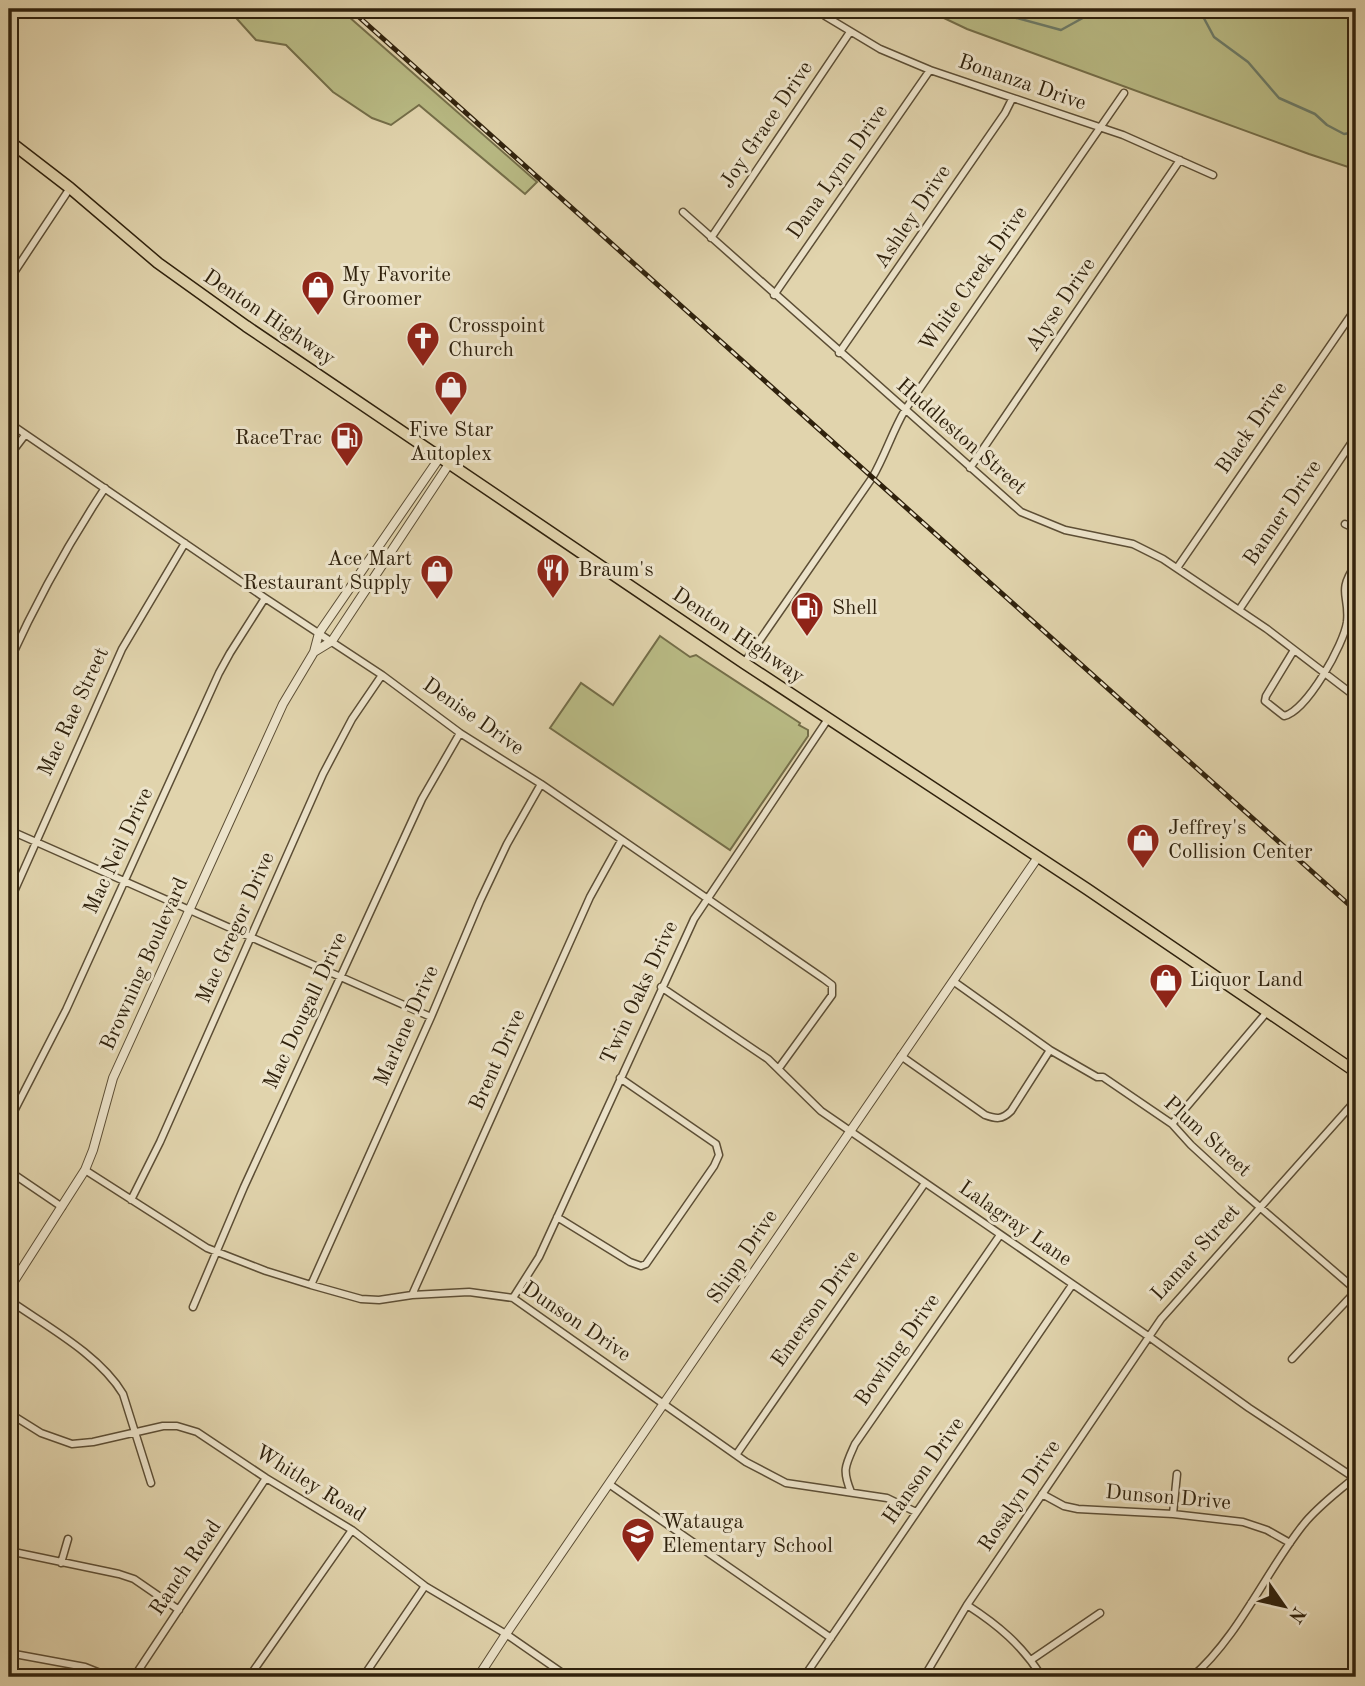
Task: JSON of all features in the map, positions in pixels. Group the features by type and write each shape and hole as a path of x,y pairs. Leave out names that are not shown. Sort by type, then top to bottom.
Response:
{"main road":[{"name":"Denton Highway","path":"9,141 180,280 744,663 1356,1072"}],"street":[{"name":"Bonanza Drive","path":"825,16 880,49 930,70 1100,128 1213,175"},
{"name":"Joy Grace Drive","path":"711,238 850,32"},
{"name":"Dana Lynn Drive","path":"774,295 930,70"},
{"name":"White Creek Drive","path":"744,663 872,478 905,410 1124,93"},
{"name":"Ashley Drive","path":"839,353 1012,99"},
{"name":"Alyse Drive","path":"970,468 1180,160"},
{"path":"9,280 70,188"},
{"name":"Huddleston Street","path":"682,212 1021,512 1065,530 1133,544 1177,568 1356,696"},
{"name":"Black Drive","path":"1177,568 1356,308"},
{"name":"Denise Drive","path":"9,423 382,675 460,733 541,784 832,985 832,995 779,1068"},
{"path":"9,456 25,435"},
{"name":"Banner Drive","path":"1239,610 1356,436"},
{"name":"Browning Boulevard","path":"9,1289 85,1170 113,1078 283,704 314,652 319,633 384,537 445,461"},
{"name":"Browning Boulevard","path":"314,652 332,641 396,544 445,461"},
{"path":"9,662 69,541 105,488"},
{"path":"1345,524 1356,529"},
{"path":"384,537 396,544"},
{"name":"Mac Rae Street","path":"9,903 122,649 185,542"},
{"path":"1294,650 1265,701 1284,716 1291,715 1311,695 1347,624 1344,588 1356,565"},
{"name":"Mac Neil Drive","path":"9,1121 61,1021 219,673 265,598"},
{"name":"Mac Gregor Drive","path":"131,1200 160,1142 332,755 352,719 382,675"},
{"name":"Twin Oaks Drive","path":"513,1297 539,1257 694,919 828,719"},
{"name":"Mac Dougall Drive","path":"192,1307 422,799 460,733"},
{"name":"Marlene Drive","path":"311,1285 501,855 541,784"},
{"path":"9,830 431,1017"},
{"name":"Brent Drive","path":"412,1295 590,897 621,841"},
{"name":"Shipp Drive","path":"478,1677 1038,857"},
{"name":"Plum Street","path":"953,981 1050,1051 1097,1077 1103,1077 1172,1124 1191,1145 1356,1291"},
{"name":"Lalagray Lane","path":"661,987 779,1068 809,1101 850,1131 1249,1408 1356,1478"},
{"path":"1172,1124 1267,1012"},
{"path":"901,1056 985,1115 998,1119 1011,1111 1050,1051"},
{"path":"557,1217 641,1266 653,1253 719,1155 716,1144 620,1078"},
{"name":"Lamar Street","path":"1148,1336 1356,1100"},
{"name":"Dunson Drive","path":"85,1170 217,1252 311,1285 379,1300 469,1292 513,1297 736,1455 786,1483 887,1498 916,1512"},
{"path":"9,1171 62,1207"},
{"name":"Emerson Drive","path":"736,1455 925,1183"},
{"name":"Bowling Drive","path":"851,1492 844,1475 855,1444 1000,1235"},
{"name":"Hanson Drive","path":"804,1677 1072,1285"},
{"path":"1292,1359 1356,1291"},
{"path":"9,1300 95,1361 116,1381 123,1394 151,1483"},
{"name":"Rosalyn Drive","path":"923,1677 967,1605 1148,1336"},
{"name":"Whitley Road","path":"9,1413 41,1433 72,1444 93,1442 163,1426 187,1429 206,1437 266,1478 352,1530 425,1586 506,1634 568,1677"},
{"path":"1173,1514 1177,1474"},
{"name":"Ranch Road","path":"134,1677 266,1478"},
{"path":"1194,1677 1237,1622 1305,1522 1356,1478"},
{"path":"609,1484 831,1638"},
{"name":"Dunson Drive","path":"1042,1494 1064,1506 1078,1508 1243,1522 1267,1530 1290,1543"},
{"path":"249,1677 352,1530"},
{"path":"61,1563 68,1539"},
{"path":"9,1551 134,1579 179,1610"},
{"path":"363,1677 425,1586"},
{"path":"967,1605 998,1625 1031,1660 1042,1677"},
{"path":"1031,1660 1100,1613"},
{"path":"9,1653 85,1667 110,1677"}],"green space":[{"path":"228,9 340,9 537,182 525,194 419,105 391,125 372,118 333,92 286,45 256,40"},
{"path":"925,9 1356,9 1356,166 1351,168 1309,154 967,29"},
{"path":"660,636 690,657 696,655 808,730 808,736 730,850 550,728 581,683 613,705"}],"waterway":[{"path":"995,9 1002,14 1061,30 1099,9"},
{"path":"1199,9 1214,37 1248,62 1279,98 1315,114 1327,125 1344,134 1356,132"},
{"path":"1353,9 1356,29"}],"railway":[{"path":"350,9 1356,911"}],"place":[{"name":"My Favorite Groomer","path":"318,317"},
{"name":"Crosspoint Church","path":"423,368"},
{"name":"Five Star Autoplex","path":"451,417"},
{"name":"RaceTrac","path":"347,468"},
{"name":"Braum's","path":"553,600"},
{"name":"Ace Mart Restaurant Supply","path":"437,601"},
{"name":"Shell","path":"807,638"},
{"name":"Jeffrey's Collision Center","path":"1143,870"},
{"name":"Liquor Land","path":"1166,1010"},
{"name":"Watauga Elementary School","path":"638,1564"}]}
